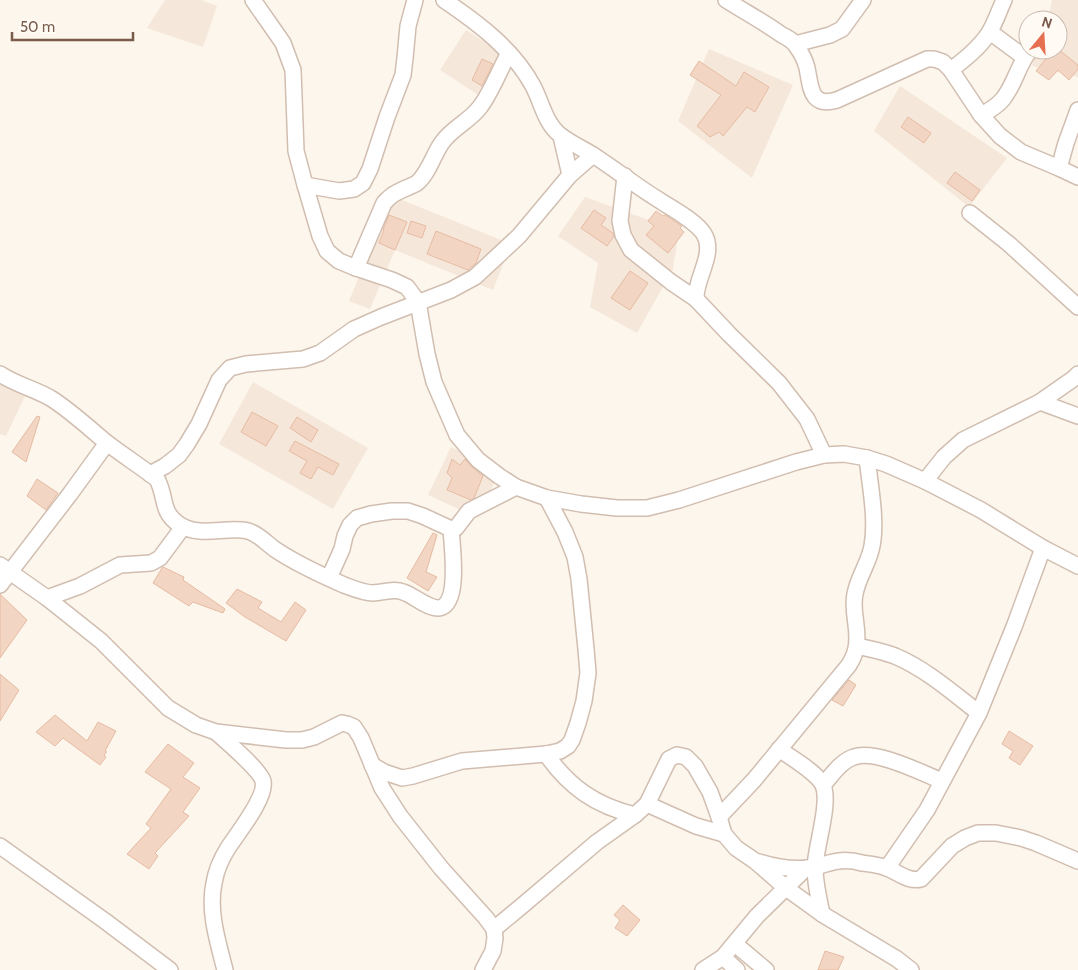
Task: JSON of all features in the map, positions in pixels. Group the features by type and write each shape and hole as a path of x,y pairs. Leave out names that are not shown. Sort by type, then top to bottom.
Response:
{"street":[{"path":"253,0 283,43 293,70 296,151 320,236 327,251 339,261 407,287 418,302 434,382 458,434 478,460 516,487 547,498 580,504 617,508 646,508 679,500 755,474 824,455 844,454 886,464 925,480 1078,566"},
{"path":"305,185 339,191 354,190 363,183 370,169 403,74 408,26 416,0"},
{"path":"444,0 461,6 520,65 533,86 552,127 562,136 693,222 704,234 708,248 695,292 696,299"},
{"path":"726,0 770,26 795,44 807,68 810,88 815,97 822,101 830,102 849,96 927,59 934,59 943,62 952,70 981,115 1000,136 1021,152 1078,177"},
{"path":"795,44 830,35 842,29 863,0"},
{"path":"952,70 990,32 1004,0"},
{"path":"990,32 1018,48"},
{"path":"356,268 384,202 396,192 418,182 441,143 451,131 468,120 480,107 508,53"},
{"path":"981,115 995,107 1004,98 1023,60"},
{"path":"1060,168 1066,143 1078,110"},
{"path":"562,136 570,175"},
{"path":"150,474 165,466 179,455 199,424 219,380 230,368 246,364 303,358 320,353 354,330 450,290 474,277 519,236 570,175 593,155"},
{"path":"624,176 620,220 623,235 631,250 696,299 779,383 807,419 824,455"},
{"path":"970,214 1009,244 1078,307"},
{"path":"0,374 9,380 52,399 77,417 107,443 157,479 162,488 166,510 174,520 183,526 200,531 220,532 239,530 249,532 301,565 344,585 371,593 394,590 402,591 433,608 440,608 446,605 450,598 454,572 451,529"},
{"path":"925,480 944,457 963,440 1040,402 1074,379 1078,374"},
{"path":"1040,402 1078,416"},
{"path":"0,585 5,569 70,494 107,443"},
{"path":"719,817 780,749 854,655 857,646 854,595 872,547 872,500 867,458"},
{"path":"329,578 350,525 357,518 392,511 408,511 451,529 456,528 470,511 516,487"},
{"path":"372,765 384,772 402,778 462,761 546,754 560,751 568,746 572,740 584,701 588,673 581,595 575,557 565,532 547,498"},
{"path":"47,598 80,586 120,565 152,563 160,558 183,526"},
{"path":"887,868 927,810 979,713 1014,627 1043,548"},
{"path":"5,569 47,598 101,641 168,708 196,725 216,732 286,740 302,740 314,737 342,723 354,727 382,788 400,816 441,868 494,929 495,938 492,951 483,970"},
{"path":"857,646 884,652 918,668 979,713"},
{"path":"216,732 259,773 264,783 262,793 256,805 219,864 214,884 212,903 214,927 225,970"},
{"path":"780,749 813,773 823,785 825,801 811,868 822,914"},
{"path":"546,754 567,780 583,793 610,808 635,814"},
{"path":"823,785 840,766 852,757 862,754 889,760 942,781"},
{"path":"494,929 597,842 647,804 669,759 677,755 686,757 695,766 710,792 724,834 736,848 822,914 897,959 911,970"},
{"path":"647,804 696,826 724,834"},
{"path":"755,862 791,869 811,868 838,861 850,861 887,868 915,881 921,879 952,846 978,833 996,833 1021,838 1078,861"},
{"path":"0,846 170,970"},
{"path":"703,970 723,957 757,916 786,888 811,868"},
{"path":"735,944 766,970"},
{"path":"723,957 737,970"}],"shaded area":[{"path":"165,0 201,0 217,6 203,47 147,28"},
{"path":"1052,0 1078,0 1078,77 1032,66 1034,60 1068,60 1068,10 1050,10"},
{"path":"466,30 509,57 483,98 440,70"},
{"path":"709,49 793,85 752,178 678,121"},
{"path":"900,86 1007,158 969,207 874,131"},
{"path":"392,196 511,244 493,290 395,250 370,309 349,301"},
{"path":"585,197 679,231 673,269 637,333 590,307 598,263 558,236"},
{"path":"253,382 368,448 333,509 219,444"},
{"path":"0,384 25,396 6,436 0,434"},
{"path":"451,447 500,470 478,518 428,495"}],"building":[{"path":"1068,57 1078,65 1078,69 1069,80 1058,70 1049,80 1036,71 1045,60 1068,60"},
{"path":"482,59 493,64 482,86 472,80"},
{"path":"699,61 736,86 744,72 769,87 755,112 747,107 723,136 719,132 710,137 697,126 721,95 690,75"},
{"path":"908,117 931,133 924,143 901,127"},
{"path":"955,172 980,190 972,201 947,183"},
{"path":"594,210 606,218 601,225 613,233 614,236 607,246 581,228"},
{"path":"656,211 682,226 680,228 684,232 668,253 646,235 654,226 648,221"},
{"path":"389,215 407,222 395,250 379,243"},
{"path":"411,221 426,226 422,238 407,233"},
{"path":"436,231 481,249 476,263 468,270 427,254"},
{"path":"630,271 648,283 630,310 611,298"},
{"path":"252,412 278,426 266,446 241,432"},
{"path":"37,416 40,417 26,462 12,452"},
{"path":"297,417 318,430 311,442 290,428"},
{"path":"295,441 339,464 333,475 318,467 311,479 300,473 307,461 289,451"},
{"path":"452,459 460,465 465,459 483,476 474,498 471,500 447,490 452,478 447,473"},
{"path":"37,479 58,493 46,510 27,496"},
{"path":"433,533 437,535 426,572 437,577 428,591 407,578"},
{"path":"163,567 184,577 183,580 225,609 223,613 193,602 189,606 153,583"},
{"path":"237,589 262,602 258,608 281,622 295,602 306,610 286,641 245,617 226,603"},
{"path":"0,594 27,620 0,658"},
{"path":"0,674 19,690 0,721"},
{"path":"849,680 856,685 843,706 832,700"},
{"path":"55,715 87,741 98,722 116,731 105,751 107,752 104,755 106,757 100,765 63,738 55,746 36,732"},
{"path":"1009,731 1033,746 1020,765 1009,758 1013,751 1002,744"},
{"path":"168,744 194,763 183,777 200,788 183,812 189,816 155,853 158,856 149,869 127,854 151,828 146,824 171,789 145,772"},
{"path":"623,905 640,920 627,936 615,928 620,920 614,915"},
{"path":"825,951 844,957 838,970 818,970"}]}
